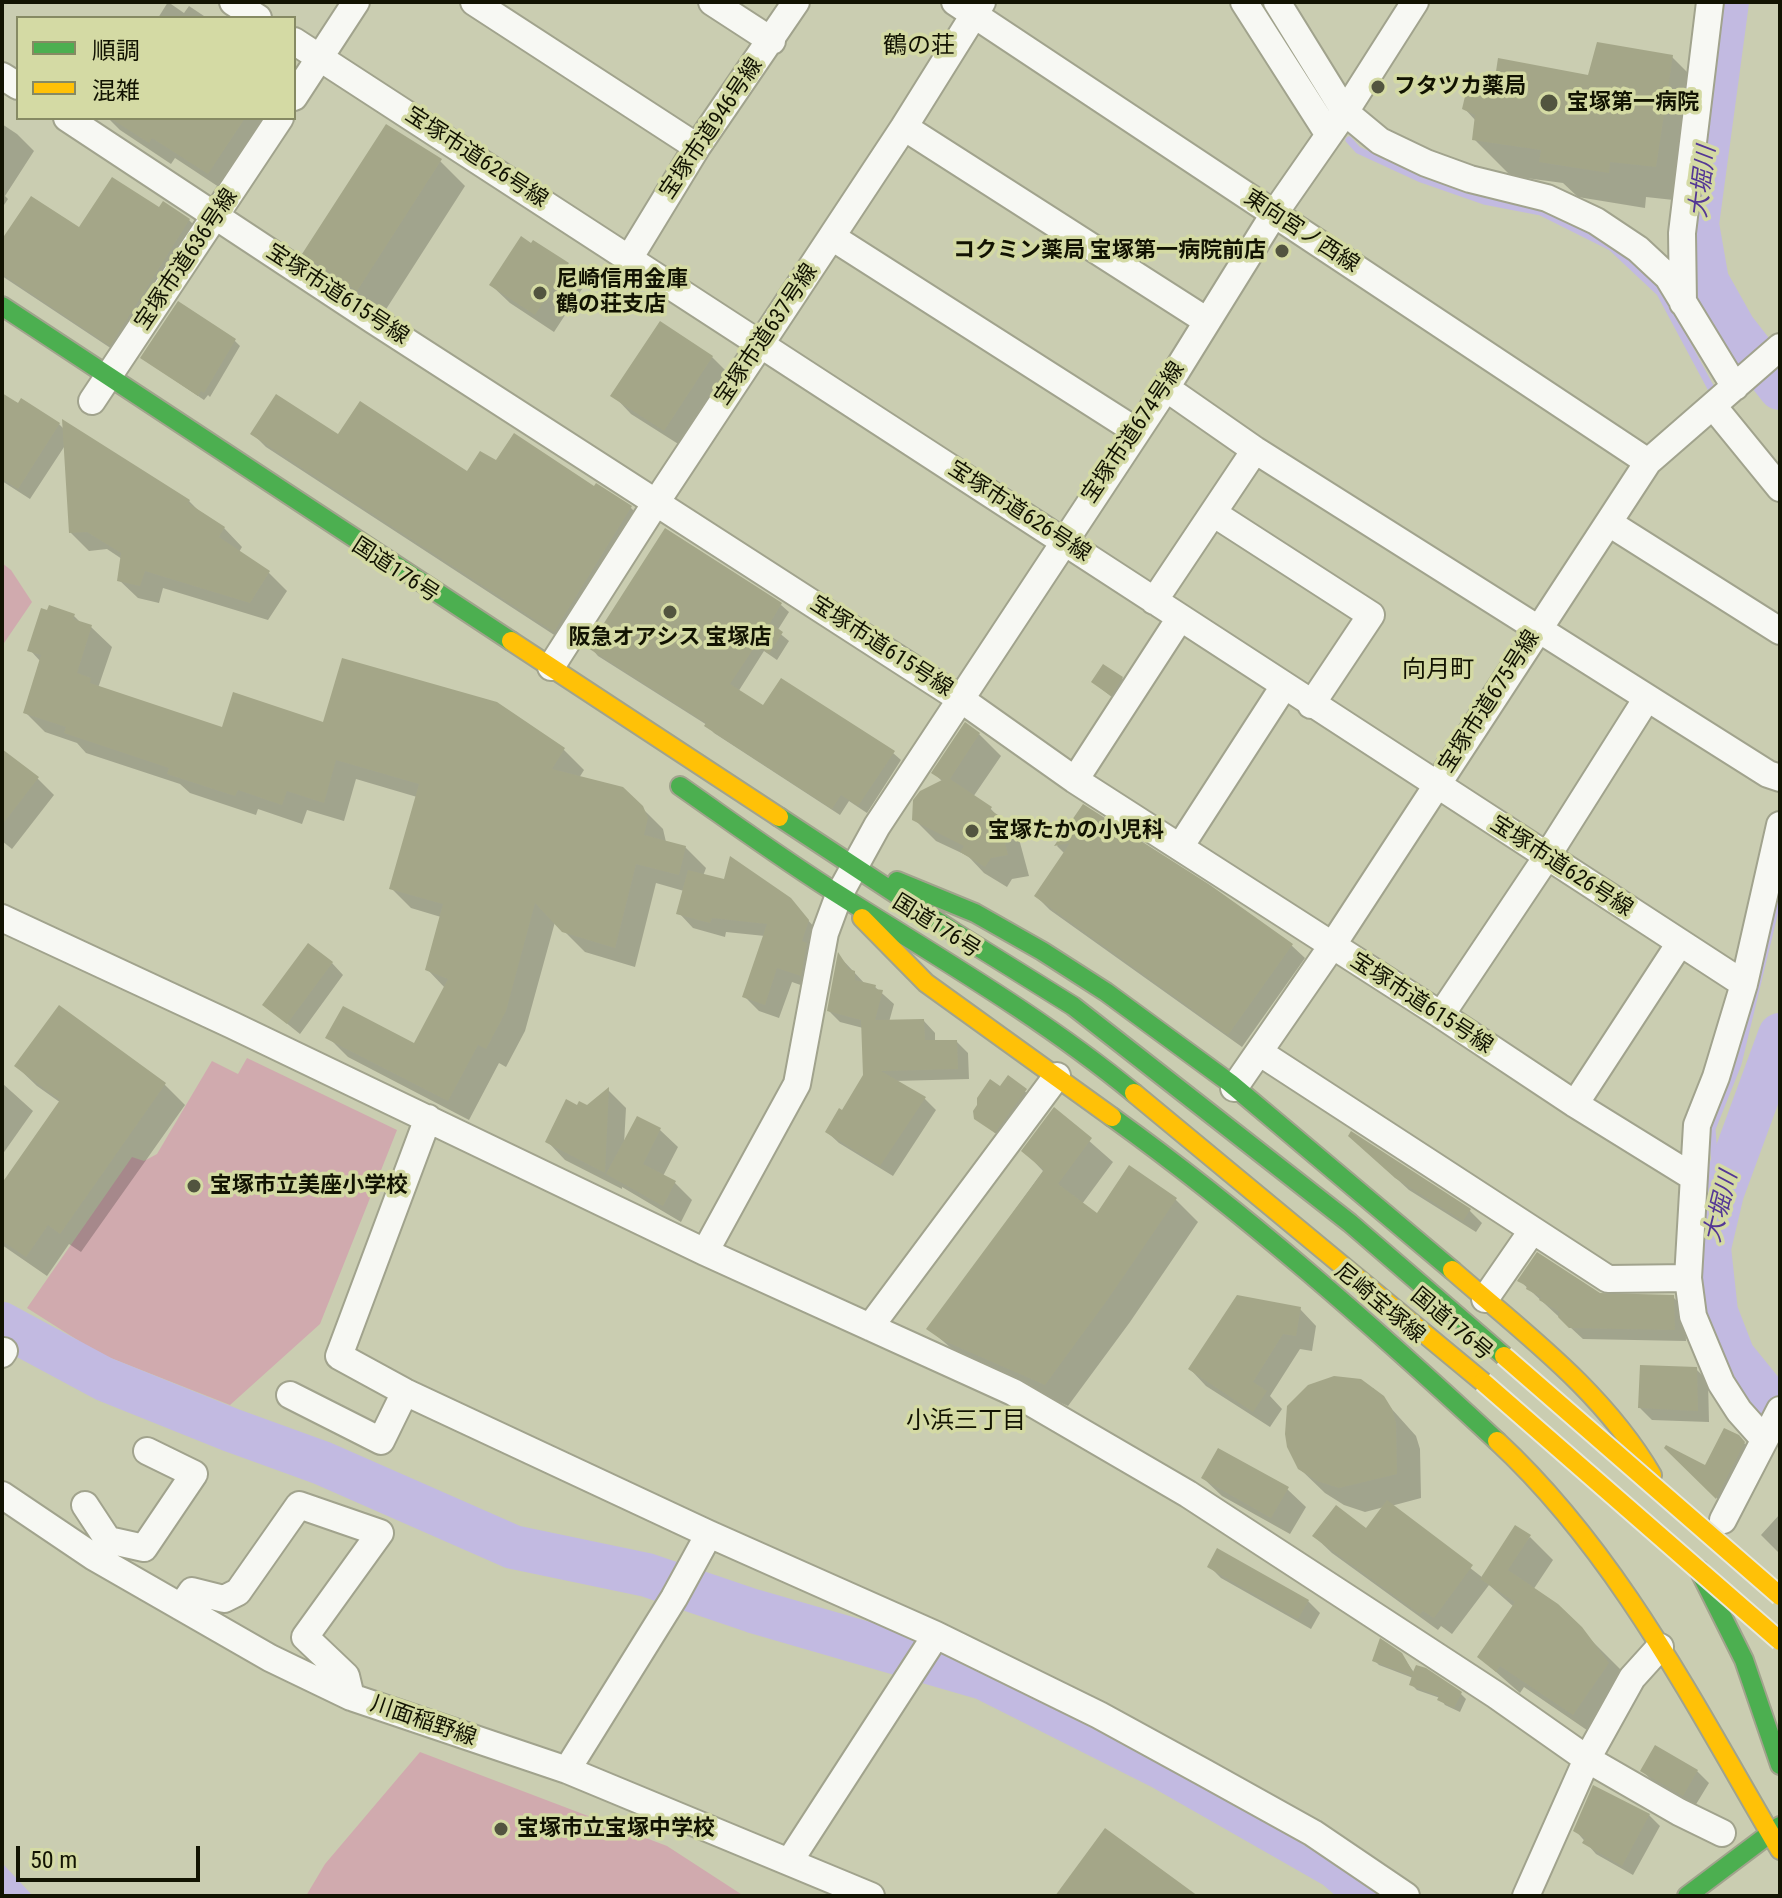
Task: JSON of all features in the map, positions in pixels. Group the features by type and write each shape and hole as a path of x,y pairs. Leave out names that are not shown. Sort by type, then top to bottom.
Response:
{"main road":[{"name":"国道176号","path":"2,306 954,932 1073,1006 1350,1223 1780,1596"},
{"name":"国道176号","path":"660,773 839,895 965,972 1055,1033 1128,1088 1483,1382 1780,1641"},
{"path":"855,865 973,912 1130,1007 1360,1190 1581,1385 1639,1449 1675,1479"},
{"name":"尼崎宝塚線","path":"839,895 926,983 1189,1174 1405,1356 1516,1459 1595,1551 1660,1647 1776,1830 1780,1850"},
{"path":"1639,1449 1744,1660 1780,1765"},
{"path":"1687,1896 1776,1830"}],"street":[{"path":"233,2 255,16"},
{"path":"296,94 356,2"},
{"path":"474,2 697,147"},
{"path":"712,2 772,41"},
{"name":"宝塚市道946号線","path":"630,257 697,147 796,2"},
{"path":"1244,2 1329,135"},
{"path":"1277,2 1345,112 1380,141 1470,179 1547,198 1596,221 1638,249 1668,277 1740,383"},
{"name":"宝塚市道674号線","path":"705,1252 797,1084 825,933 839,895 877,826 1166,388 1274,214 1345,112 1415,2"},
{"path":"1683,303 1682,233 1710,2"},
{"name":"宝塚市道637号線","path":"551,667 904,127 970,6"},
{"name":"東向宮ノ西線","path":"970,6 1274,214 1648,462"},
{"name":"宝塚市道626号線","path":"296,42 630,257 1435,786 1744,984"},
{"name":"宝塚市道615号線","path":"70,120 373,320 962,700 1075,780 1693,1177"},
{"name":"宝塚市道636号線","path":"93,401 279,120"},
{"path":"904,127 1207,321"},
{"path":"832,237 1136,431"},
{"name":"宝塚市道675号線","path":"1234,1088 1332,946 1648,462 1777,351"},
{"path":"1166,388 1255,450 1768,774 1780,778"},
{"path":"1713,406 1780,488"},
{"path":"1154,601 1255,450"},
{"path":"1213,513 1371,615 1311,705"},
{"path":"1609,523 1780,631"},
{"path":"1075,780 1180,618"},
{"path":"1180,847 1284,686"},
{"path":"1441,1015 1546,858 1647,698"},
{"path":"1722,1519 1771,1426 1739,1411 1721,1383 1693,1316 1688,1278 1697,1125 1716,1077 1744,984 1780,825"},
{"path":"2,918 705,1252 1013,1392 1188,1494 1496,1695 1587,1759 1722,1833"},
{"path":"1575,1104 1680,943"},
{"path":"1259,1052 1608,1279 1688,1278"},
{"path":"870,1327 1057,1076"},
{"path":"428,1118 339,1356 405,1392 709,1534 936,1635 1099,1715 1313,1833 1406,1896"},
{"path":"1485,1299 1532,1231"},
{"path":"290,1395 381,1441 405,1392"},
{"path":"85,1505 101,1549 144,1548 194,1474 147,1451"},
{"name":"川面稲野線","path":"2,1495 101,1549 181,1607 270,1658 351,1697 567,1770 871,1896"},
{"path":"181,1607 192,1591 224,1599 238,1592 299,1505 380,1533 305,1637 346,1676 351,1697"},
{"path":"567,1770 674,1598 709,1534"},
{"path":"789,1862 936,1635"},
{"path":"1526,1896 1587,1759 1632,1678 1660,1647"}],"shaded area":[{"path":"2,563 11,570 32,602 2,646"},
{"path":"247,1058 397,1130 320,1324 230,1405 98,1353 27,1308 132,1157 144,1161 157,1154 212,1061 238,1074"},
{"name":"宝塚市立宝塚中学校","path":"420,1752 667,1846 744,1896 306,1896 325,1864"},
{"path":"2,1863 33,1896 2,1896"}],"building":[{"path":"1597,42 1673,55 1656,167 1610,162 1609,173 1539,162 1541,150 1472,140 1475,115 1462,109 1467,88 1477,89 1478,83 1494,85 1498,58 1588,75"},
{"path":"113,120 244,120 208,174 152,138 149,143"},
{"path":"386,124 442,159 357,291 302,254"},
{"path":"112,177 159,207 163,201 190,219 110,346 2,274 2,239 31,196 79,227"},
{"path":"521,236 569,263 535,315 489,285"},
{"path":"178,301 236,339 204,393 201,391 198,396 140,358"},
{"path":"660,321 713,356 664,431 610,396"},
{"path":"2,393 18,403 21,398 60,423 18,489 2,479"},
{"path":"276,394 338,434 360,401 467,471 480,451 496,460 514,433 594,486 596,483 632,506 554,632 250,434"},
{"path":"62,419 190,500 188,503 225,527 219,537 270,571 250,603 145,571 140,586 117,581 121,553 87,532 69,533"},
{"path":"665,528 782,603 770,623 783,632 769,654 756,645 730,684 763,705 781,678 895,751 858,806 841,795 832,809 588,648"},
{"path":"49,605 75,614 73,619 92,625 77,673 91,678 90,683 222,727 233,692 323,722 342,658 497,702 565,748 552,769 623,787 643,806 648,818 644,835 686,846 679,875 636,864 615,948 562,932 535,903 506,1011 486,1049 478,1045 448,1101 325,1038 343,1006 414,1043 448,979 425,970 443,904 389,889 419,784 336,760 324,803 287,791 282,805 238,790 235,796 167,774 169,768 64,733 66,727 23,713 41,655 27,651 41,608 47,610"},
{"path":"1103,664 1123,677 1111,696 1091,682"},
{"name":"宝塚たかの小児科","path":"965,722 980,733 950,779 992,807 990,810 998,815 1008,855 991,858 985,867 960,852 964,846 912,820 913,800 920,791 942,780 931,773"},
{"path":"2,749 39,777 2,825"},
{"path":"1083,804 1210,885 1293,944 1228,1035 1034,896 1070,843 1054,846"},
{"path":"730,856 791,898 809,920 802,941 807,943 801,976 777,968 765,1005 742,997 767,924 712,918 710,923 676,914 688,870 724,879"},
{"path":"308,943 333,962 287,1024 262,1005"},
{"path":"838,952 849,969 855,971 855,980 883,990 875,1020 924,1019 925,1040 957,1040 958,1069 881,1071 926,1097 880,1166 825,1132 863,1075 861,1020 827,1011"},
{"path":"59,1005 166,1083 60,1234 48,1225 26,1257 2,1241 2,1183 60,1100 14,1066"},
{"path":"1008,1075 1027,1089 995,1133 974,1119 973,1111 977,1098 990,1079 1000,1086"},
{"path":"609,1087 605,1173 545,1142 566,1099 577,1105 579,1101 587,1105"},
{"path":"1054,1107 1092,1138 1058,1184 1097,1213 1129,1165 1177,1198 1045,1385 942,1340 926,1329 1044,1170 1021,1151"},
{"path":"637,1116 661,1128 643,1164 676,1181 663,1206 606,1174"},
{"path":"1351,1131 1471,1209 1463,1221 1395,1178 1348,1136"},
{"path":"1537,1252 1600,1293 1674,1295 1675,1330 1569,1328 1558,1317 1560,1312 1539,1300 1541,1297 1517,1281"},
{"path":"1237,1295 1301,1307 1296,1336 1283,1334 1253,1382 1267,1391 1253,1412 1188,1369"},
{"path":"1640,1365 1697,1367 1698,1411 1638,1408"},
{"path":"1334,1376 1361,1379 1384,1396 1396,1423 1397,1474 1339,1488 1317,1481 1298,1469 1287,1447 1287,1406 1308,1385"},
{"path":"1724,1428 1739,1435 1745,1442 1716,1499 1664,1448 1666,1445 1705,1465"},
{"path":"1218,1448 1289,1487 1271,1518 1201,1478"},
{"path":"1387,1500 1473,1565 1434,1618 1423,1611 1420,1614 1312,1536 1336,1505 1366,1528"},
{"path":"1515,1525 1531,1535 1508,1570 1558,1604 1582,1627 1609,1663 1573,1715 1500,1666 1496,1672 1477,1657 1515,1602 1480,1579"},
{"path":"1217,1548 1309,1600 1298,1619 1207,1567"},
{"path":"1380,1638 1402,1653 1413,1672 1416,1665 1426,1668 1462,1692 1454,1708 1437,1700 1439,1696 1409,1685 1412,1676 1372,1661"},
{"path":"1655,1745 1698,1770 1683,1796 1640,1771"},
{"path":"1593,1785 1650,1814 1622,1866 1582,1843 1585,1838 1573,1831"},
{"path":"1105,1828 1198,1896 1055,1896"}],"waterway":[{"name":"大堀川","path":"1727,2 1697,224 1707,281 1734,329 1780,388"},
{"path":"1349,140 1358,150 1421,179 1484,201 1541,212 1611,247 1660,293 1713,392"},
{"path":"1722,1193 1712,1129 1738,1064 1780,890"},
{"name":"大堀川","path":"1780,1035 1722,1193 1709,1248 1716,1312 1733,1356 1780,1414"},
{"path":"2,1324 104,1379 322,1463 513,1547 647,1575 753,1611 984,1678 1159,1766 1336,1867 1370,1896"}],"traffic: fast":[{"path":"2,306 511,641"},
{"path":"680,786 800,870 1028,1014 1134,1093"},
{"path":"779,817 1073,1006 1350,1223 1504,1356"},
{"path":"897,881 975,913 1106,992 1230,1083 1452,1270"},
{"path":"1112,1117 1163,1154 1309,1273 1497,1441"},
{"path":"1699,1570 1744,1660 1780,1765"},
{"path":"1687,1896 1780,1826"}],"traffic: slow":[{"path":"511,641 779,817"},
{"path":"862,918 926,983 1112,1117"},
{"path":"1134,1093 1483,1382"},
{"path":"1452,1270 1534,1340 1586,1390 1610,1416 1652,1475"},
{"path":"1504,1356 1780,1596"},
{"path":"1483,1382 1780,1641"},
{"path":"1497,1441 1541,1485 1618,1583 1686,1688 1780,1850"}],"place":[{"name":"フタツカ薬局","path":"1378,87"},
{"name":"宝塚第一病院","path":"1549,103"},
{"name":"コクミン薬局 宝塚第一病院前店","path":"1282,251"},
{"name":"尼崎信用金庫 鶴の荘支店","path":"540,293"},
{"name":"阪急オアシス 宝塚店","path":"670,612"},
{"name":"宝塚たかの小児科","path":"972,831"},
{"name":"宝塚市立美座小学校","path":"194,1186"},
{"name":"宝塚市立宝塚中学校","path":"501,1829"}],"district":[{"name":"鶴の荘","path":"919,47"},
{"name":"向月町","path":"1438,671"},
{"name":"小浜三丁目","path":"966,1422"}]}
